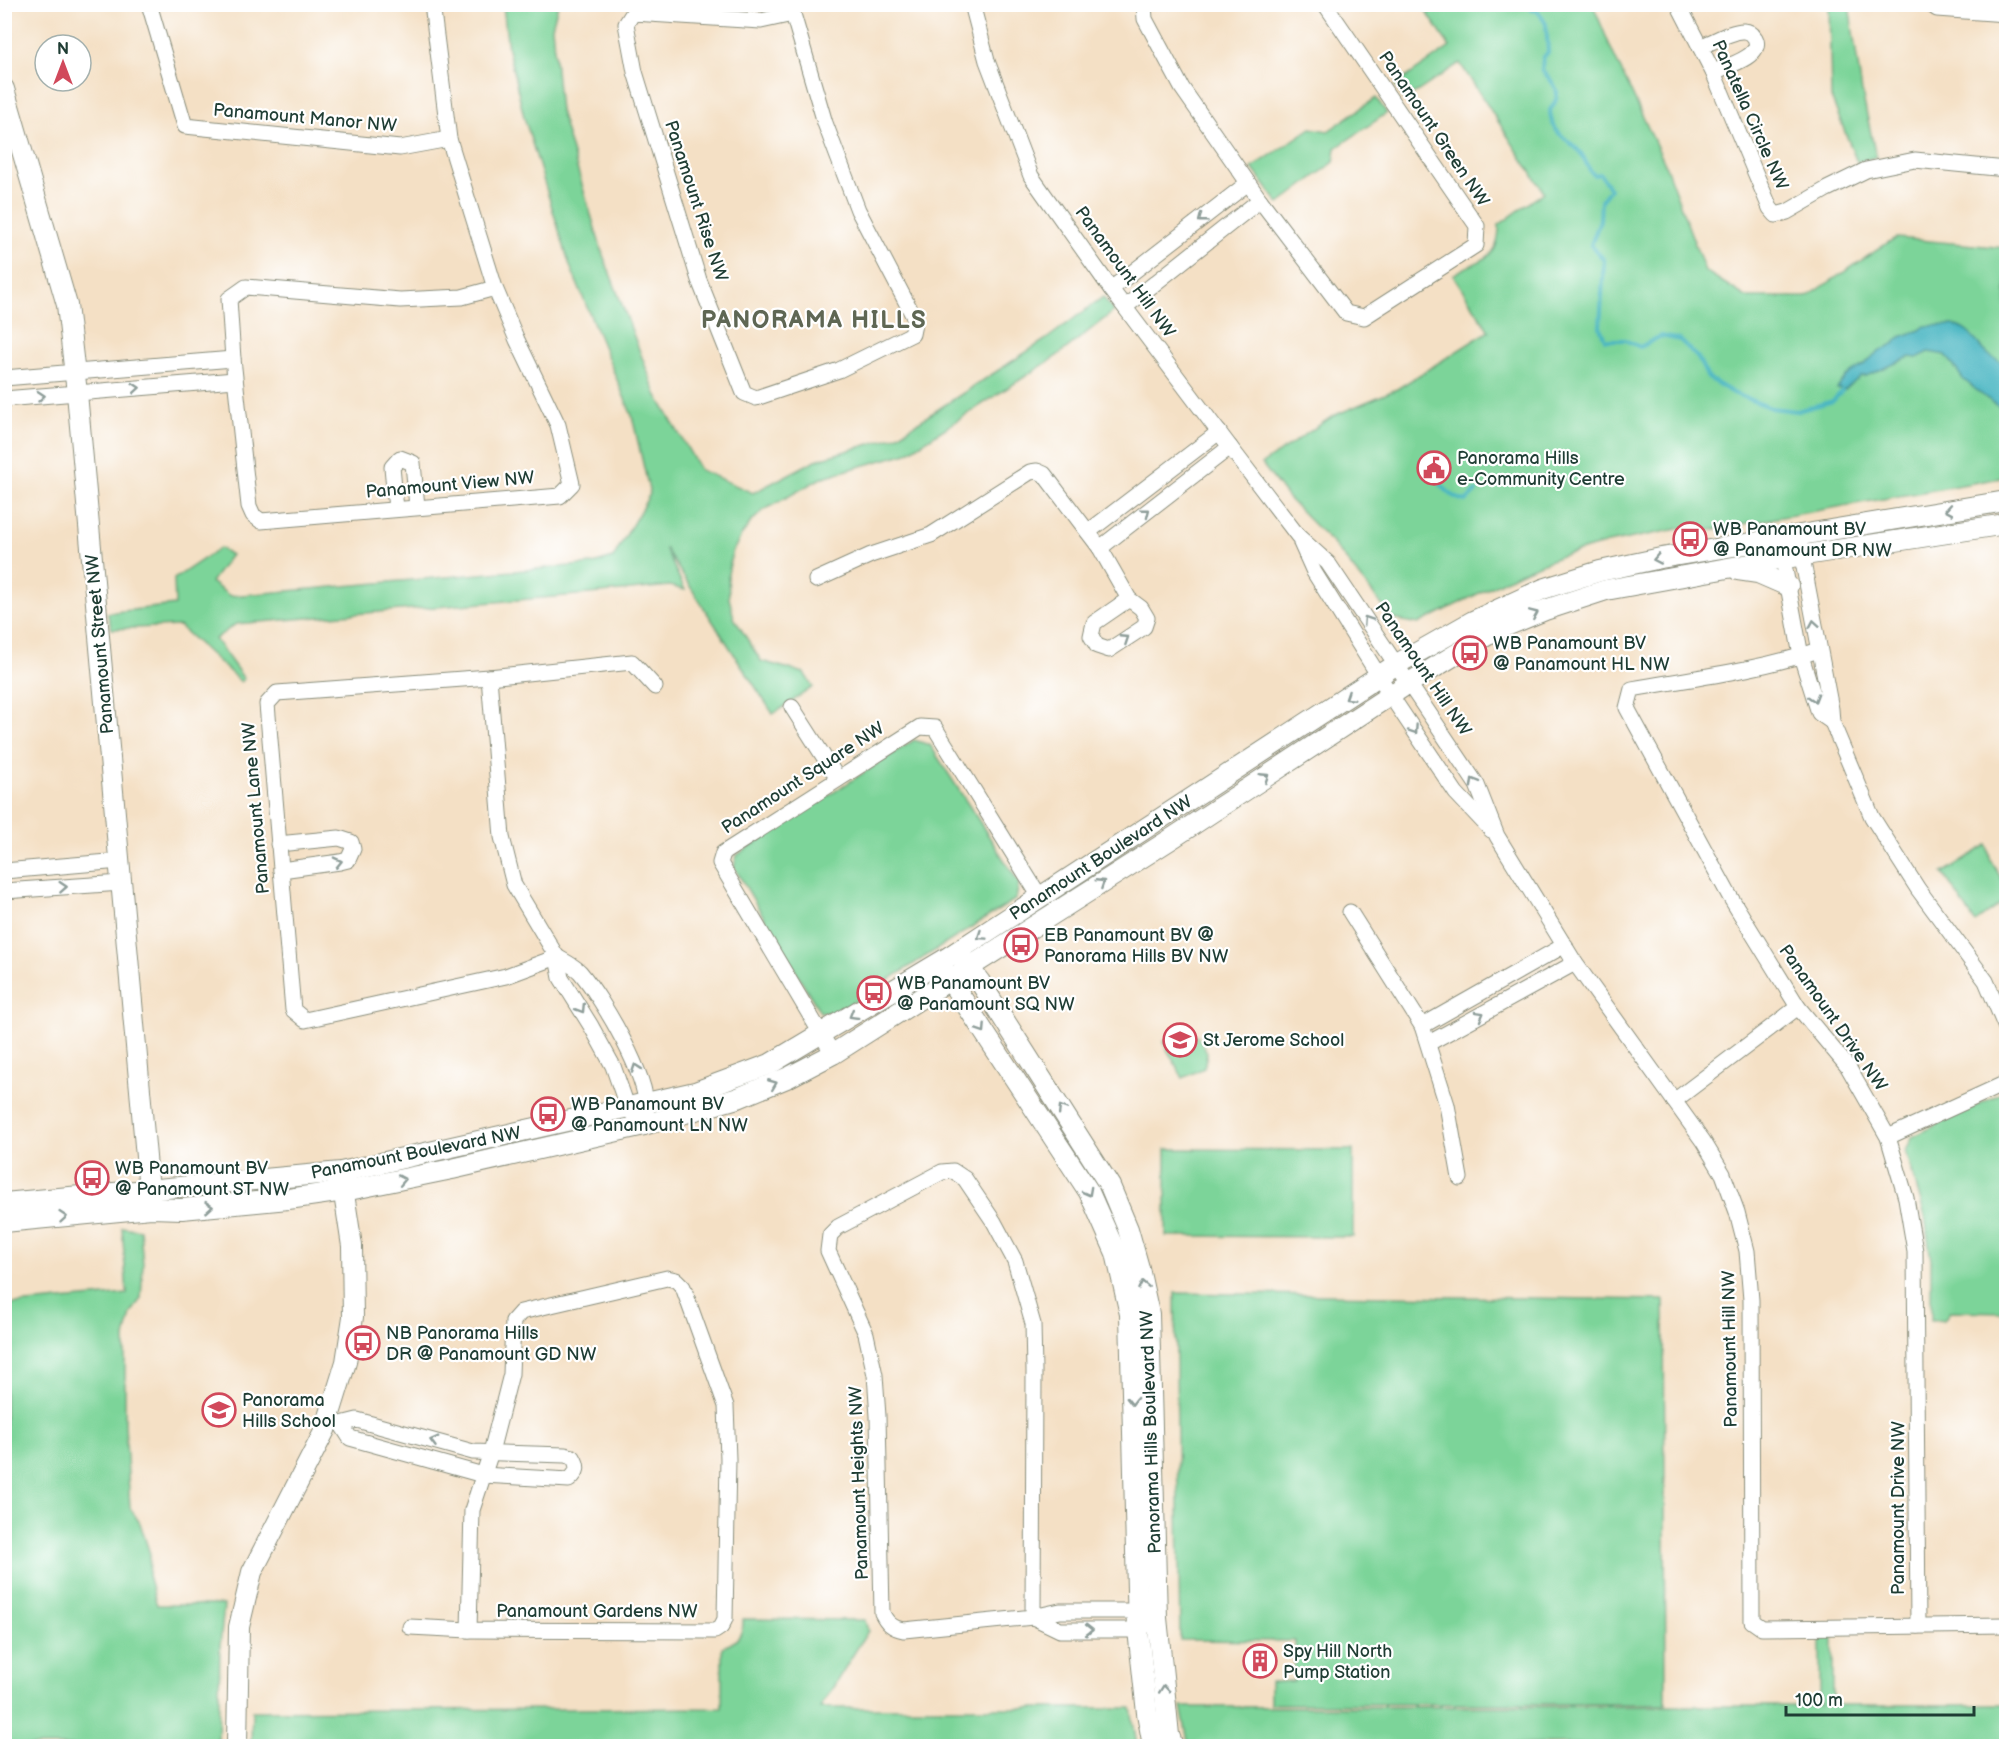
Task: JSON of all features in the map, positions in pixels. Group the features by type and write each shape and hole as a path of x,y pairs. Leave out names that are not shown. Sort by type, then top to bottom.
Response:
{"street":[{"name":"Panamount Manor NW","path":"149,4 185,126 400,148 449,139"},
{"path":"432,4 449,139"},
{"name":"Panamount Hill NW","path":"972,4 987,61 1031,176 1111,289 1298,536 1328,563 1477,785 1497,836 1575,963 1703,1141 1723,1174 1737,1212 1747,1251 1751,1300 1752,1621 1762,1628 1918,1626"},
{"name":"Panamount Green NW","path":"1144,4 1145,19 1182,88 1248,183 1346,313 1364,317 1476,245 1477,226 1325,4"},
{"name":"Panatella Circle NW","path":"1678,4 1713,72 1770,208 1776,215 1866,170 1915,160 2007,169"},
{"path":"1930,4 1937,9 2007,14"},
{"name":"Panamount Rise NW","path":"792,8 825,123 858,210 915,319 912,334 839,370 756,398 744,393 699,280 634,72 626,24 633,13 761,21 792,8"},
{"path":"1701,47 1742,30 1751,32 1757,43 1750,55 1713,72"},
{"name":"Panamount Street NW","path":"4,89 67,305 75,371 150,1199"},
{"name":"Panamount View NW","path":"449,139 495,288 558,425 572,484 560,496 261,521 253,515 249,506 229,300 246,286 400,300 462,297 495,288"},
{"path":"1111,289 1248,183"},
{"path":"1125,307 1260,200"},
{"path":"4,378 233,359"},
{"path":"4,399 235,380"},
{"path":"1094,540 1219,432"},
{"path":"1094,540 1230,447"},
{"path":"396,509 392,467 400,458 413,463 417,507"},
{"path":"816,580 871,555 931,535 1030,472 1037,471 1044,474 1094,540 1129,599"},
{"name":"Panamount Boulevard NW","path":"4,1203 150,1199 182,1209 344,1191 452,1170 645,1125 738,1098 789,1077 833,1054 950,980 963,959 1040,897 1397,664 1473,621 1543,589 1600,571 1661,558 2007,501"},
{"name":"Panamount Boulevard NW","path":"4,1222 341,1172 628,1109 695,1092 760,1068 821,1035 939,963 963,959 1052,914 1409,683 1494,632 1545,610 1606,590 1792,557 2007,524"},
{"name":"Panamount Hill NW","path":"1298,536 1314,572 1456,793 1497,836"},
{"path":"1789,538 1792,557 1819,650 1832,709 1832,722 1872,817 1918,890 1986,981 2007,1028"},
{"path":"1792,557 1788,586 1802,656 1819,713 1832,722"},
{"path":"1730,568 1758,573 1788,586"},
{"name":"Panamount Drive NW","path":"1819,650 1802,656 1632,689 1627,708 1729,896 1798,1007 1848,1067 1888,1137 1906,1198 1915,1251 1918,1626"},
{"name":"Panamount Lane NW","path":"557,957 506,976 305,1020 293,1010 267,704 277,693 632,662 655,687"},
{"path":"489,676 502,837 514,885 557,957 561,978 613,1066 628,1109 645,1125"},
{"path":"792,707 838,779"},
{"name":"Panamount Square NW","path":"833,1054 720,863 723,853 920,727 935,728 1040,897"},
{"path":"1159,820 1171,838"},
{"path":"278,844 339,838 351,842 353,849 348,860 281,870"},
{"path":"4,871 120,861"},
{"path":"4,891 122,883"},
{"path":"1040,897 1052,914"},
{"path":"1350,912 1422,1026 1447,1105 1460,1178"},
{"path":"1422,1026 1564,945"},
{"path":"557,957 579,970 609,1015 632,1059 648,1103 645,1125"},
{"name":"Panorama Hills Boulevard NW","path":"963,959 1110,1186 1128,1229 1139,1268 1149,1314 1157,1618 1169,1735 1173,1746"},
{"name":"Panorama Hills Boulevard NW","path":"939,963 1089,1192 1116,1253 1130,1314 1138,1620 1147,1713 1153,1746"},
{"path":"1429,1043 1575,963"},
{"path":"1674,1101 1798,1007"},
{"path":"1888,1137 2007,1083"},
{"name":"Panamount Heights NW","path":"1033,1617 1033,1324 1015,1261 994,1222 965,1179 953,1171 942,1172 838,1227 830,1234 828,1251 866,1334 875,1375 882,1613 894,1628 904,1630 1033,1617 1060,1611 1138,1620"},
{"path":"237,1746 239,1627 252,1572 335,1422 346,1362 353,1317 352,1246 341,1172"},
{"name":"Panamount Gardens NW","path":"668,1278 676,1280 682,1287 726,1406 728,1458 725,1619 722,1627 715,1631 469,1630 472,1510 483,1475 511,1374 513,1321 520,1312 668,1278"},
{"path":"357,1420 473,1452 565,1455 573,1457 578,1465 577,1473 569,1480 483,1475 350,1438 335,1422 357,1420"},
{"path":"1138,1620 1157,1618"},
{"path":"1918,1626 2007,1625"},
{"path":"410,1627 469,1630"}],"green space":[{"path":"503,5 558,5 552,27 560,111 603,255 656,394 700,470 753,493 816,460 897,436 1045,340 1103,297 1114,311 1057,356 907,453 823,477 764,510 751,522 732,553 728,574 729,598 734,618 761,661 804,673 813,687 773,714 665,548 685,590 669,586 236,624 215,639 244,679 241,682 179,626 112,629 107,613 175,605 174,579 220,548 231,555 211,582 230,596 593,564 613,558 650,494 632,416 570,266 524,117 508,49"},
{"path":"1422,5 1593,5 1665,164 1705,271 1746,297 1807,297 1897,238 2006,248 2006,477 1704,531 1702,524 1608,543 1561,556 1519,573 1418,624 1393,619 1335,546 1288,498 1262,464 1333,416 1397,389 1489,331 1453,275 1492,253 1496,247 1499,225 1544,192 1460,63 1405,100 1395,85 1450,47"},
{"path":"1829,5 1849,5 1862,92 1876,157 1857,162 1831,97"},
{"path":"1376,98 1387,113 1336,148 1334,162 1279,204 1252,168 1311,128 1328,131"},
{"path":"914,740 930,745 1019,883 1016,899 835,1014 820,1012 734,867 737,855"},
{"path":"1987,845 1991,861 2006,886 2006,900 1975,922 1943,873"},
{"path":"1183,1030 1197,1035 1207,1053 1204,1068 1183,1078 1163,1042"},
{"path":"2006,1091 2006,1312 1950,1311 1944,1320 1931,1321 1931,1261 1925,1216 1906,1151 1912,1137"},
{"path":"1166,1149 1353,1150 1353,1237 1166,1236"},
{"path":"122,1227 140,1230 143,1264 141,1298 131,1314 125,1337 125,1425 130,1508 140,1523 150,1554 149,1579 157,1605 224,1605 220,1646 218,1746 5,1746 5,1305 127,1294"},
{"path":"1175,1293 1664,1300 1666,1704 1270,1704 1270,1682 1294,1681 1295,1641 1180,1640"},
{"path":"743,1619 865,1620 868,1631 820,1708 1131,1708 1137,1746 251,1746 252,1711 722,1708 722,1647 732,1643 741,1633"},
{"path":"1820,1637 1833,1637 1833,1705 2006,1705 2006,1742 1837,1743 1836,1746 1816,1746 1816,1743 1189,1746 1181,1707 1820,1706"}],"water":[{"path":"1953,325 1973,337 1989,355 2006,364 2006,411 1963,379 1946,355 1929,352 1861,376 1845,390 1837,389 1846,376 1864,365 1875,354 1895,343 1900,337 1925,326"}],"waterway":[{"path":"1530,4 1532,10 1538,11 1546,24 1548,52 1543,58 1542,70 1554,85 1557,93 1550,110 1553,124 1556,130 1581,154 1591,172 1594,175 1600,174 1610,189 1601,201 1600,220 1591,245 1604,260 1600,327 1605,340 1625,340 1640,347 1661,336 1680,340 1698,358 1708,378 1733,393 1771,408 1797,411 1833,401 1842,391"},
{"path":"1441,485 1455,497 1466,501 1476,491"}],"place":[{"name":"Panorama Hills e-Community Centre","path":"1434,468"},
{"name":"WB Panamount BV @ Panamount DR NW","path":"1690,539"},
{"name":"WB Panamount BV @ Panamount HL NW","path":"1470,653"},
{"name":"EB Panamount BV @ Panorama Hills BV NW","path":"1021,945"},
{"name":"WB Panamount BV @ Panamount SQ NW","path":"874,993"},
{"name":"St Jerome School","path":"1180,1040"},
{"name":"WB Panamount BV @ Panamount LN NW","path":"548,1114"},
{"name":"WB Panamount BV @ Panamount ST NW","path":"92,1178"},
{"name":"NB Panorama Hills DR @ Panamount GD NW","path":"363,1343"},
{"name":"Panorama Hills School","path":"219,1410"},
{"name":"Spy Hill North Pump Station","path":"1260,1661"}],"district":[{"name":"PANORAMA HILLS","path":"814,320"}]}
